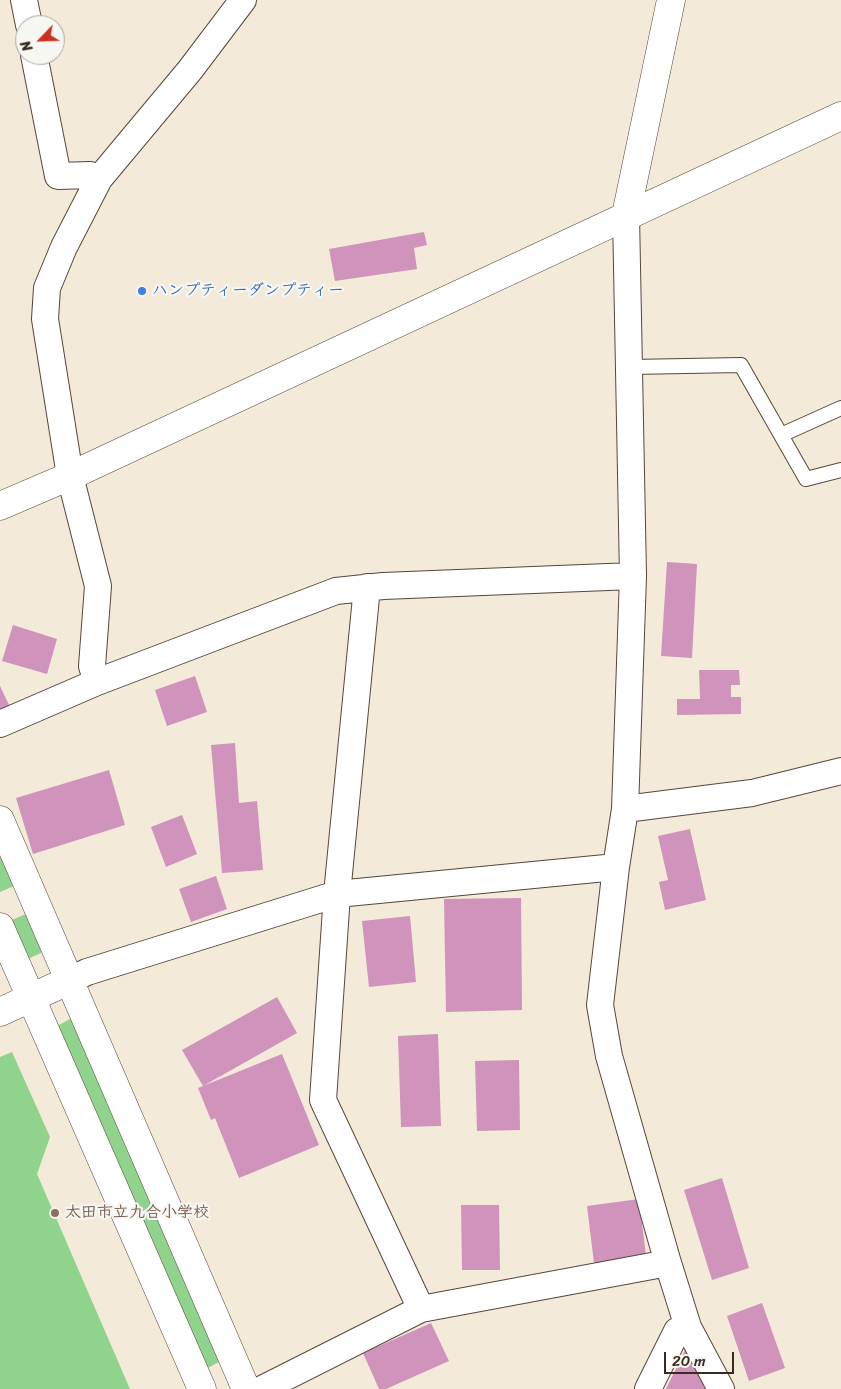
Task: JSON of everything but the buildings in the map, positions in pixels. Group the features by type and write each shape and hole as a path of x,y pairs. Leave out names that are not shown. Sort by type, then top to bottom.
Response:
{"street":[{"path":"24,0 26,15"},
{"path":"97,682 92,666 98,586 70,476 45,319 47,288 64,247 99,179 190,70 243,0"},
{"path":"671,0 626,215 633,576 625,809 616,867 600,1006 609,1056 688,1327 721,1389"},
{"path":"36,65 58,176 90,175 99,179"},
{"path":"0,506 70,476 841,116"},
{"path":"0,724 97,682 336,591 367,587 633,576"},
{"path":"367,587 337,894 323,1100 421,1309"},
{"path":"625,809 752,793 841,771"},
{"path":"0,820 246,1389"},
{"path":"0,1012 87,972 337,894 616,867"},
{"path":"0,928 202,1389"},
{"path":"262,1389 421,1309 668,1263"},
{"path":"648,1389 677,1331 688,1327"}],"lane":[{"path":"630,366 741,366 806,480 841,470"},
{"path":"781,435 841,408"}],"green space":[{"path":"0,835 21,883 0,892"},
{"path":"33,911 45,939 41,953 30,958 20,952 7,922"},
{"path":"70,1019 82,1023 228,1357 204,1370 57,1026"},
{"path":"12,1052 50,1137 37,1174 130,1389 0,1389 0,1057"}],"place":[{"name":"ハンプティーダンプティー","path":"142,291"},
{"name":"太田市立九合小学校","path":"55,1213"}]}
